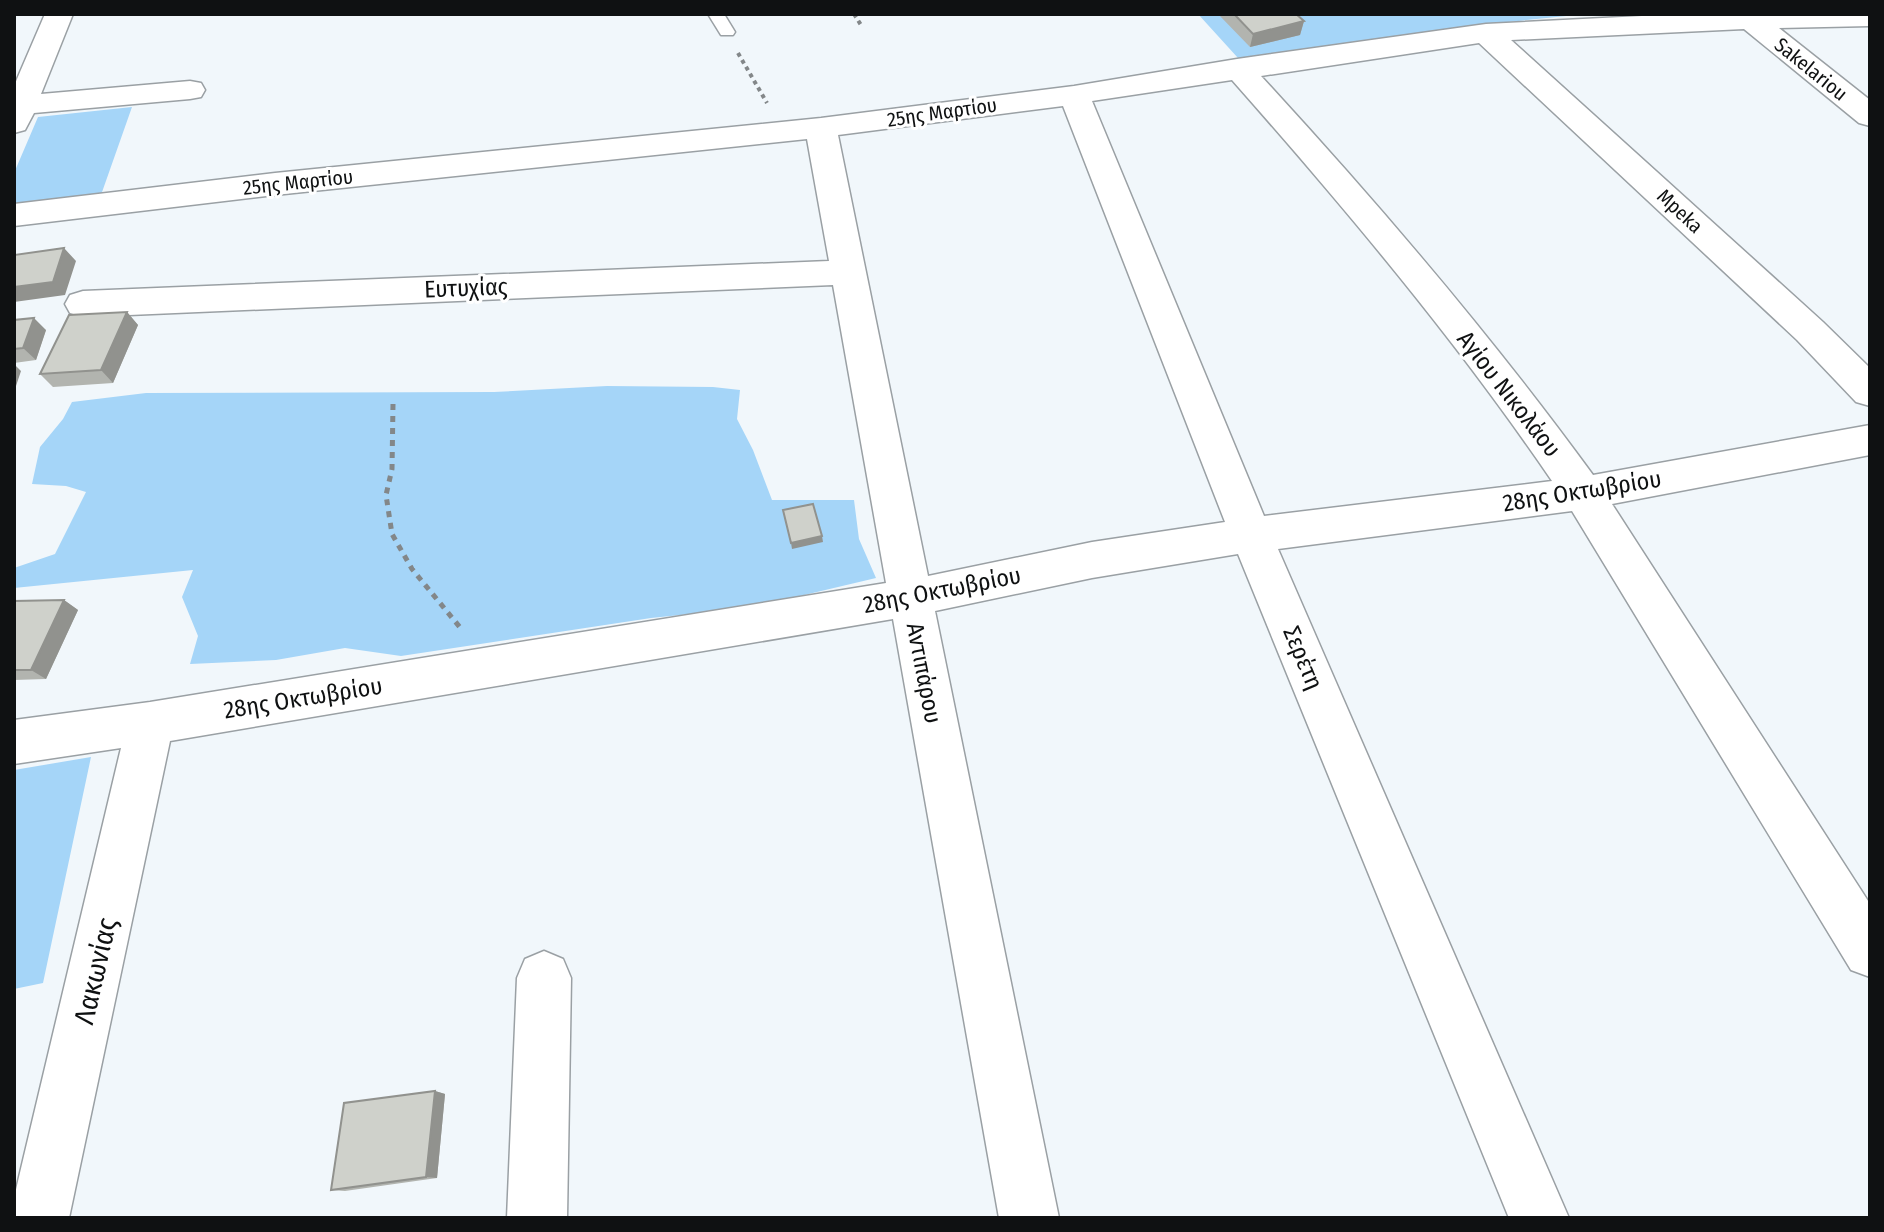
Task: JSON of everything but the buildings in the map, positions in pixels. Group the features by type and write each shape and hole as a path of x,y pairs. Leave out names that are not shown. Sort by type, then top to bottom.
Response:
{"street":[{"path":"18,114 59,14"},
{"name":"25ης Μαρτίου","path":"14,215 275,184 802,130 1074,95 1237,68 1486,33 1621,19 1753,22 1870,17"},
{"name":"Sakelariou","path":"1753,22 1870,116"},
{"name":"Mpeka","path":"1486,33 1810,331 1870,392"},
{"name":"Αγίου Νικολάου","path":"1237,68 1312,151 1509,388 1583,493 1870,951"},
{"path":"18,114 190,90"},
{"name":"Σερέτη","path":"1074,95 1251,535 1539,1218"},
{"name":"Αντιπάρου","path":"802,130 848,272 1029,1218"},
{"name":"Ευτυχίας","path":"83,304 848,272"},
{"name":"28ης Οκτωβρίου","path":"14,742 150,723 910,598 1092,560 1251,535 1583,493 1870,440"},
{"name":"Λακωνίας","path":"39,1218 150,723"},
{"path":"537,1218 544,978"}],"lane":[{"path":"716,14 727,32"}],"path":[{"path":"854,14 861,25"},
{"path":"727,32 802,130"},
{"path":"393,404 390,428 392,470 385,494 388,519 407,563 426,589 447,609 489,667"}],"shaded area":[{"path":"1198,14 1586,14 1459,27 1238,58"},
{"path":"132,107 101,195 14,206 14,173 38,117"},
{"path":"607,386 740,390 737,419 772,500 854,500 859,539 876,578 749,608 651,618 401,656 345,648 276,660 190,664 198,636 182,597 193,570 14,588 14,568 55,554 86,492 66,486 32,484 40,447 63,419 72,402 146,393 494,392"},
{"path":"91,757 43,983 14,989 14,770"}]}
